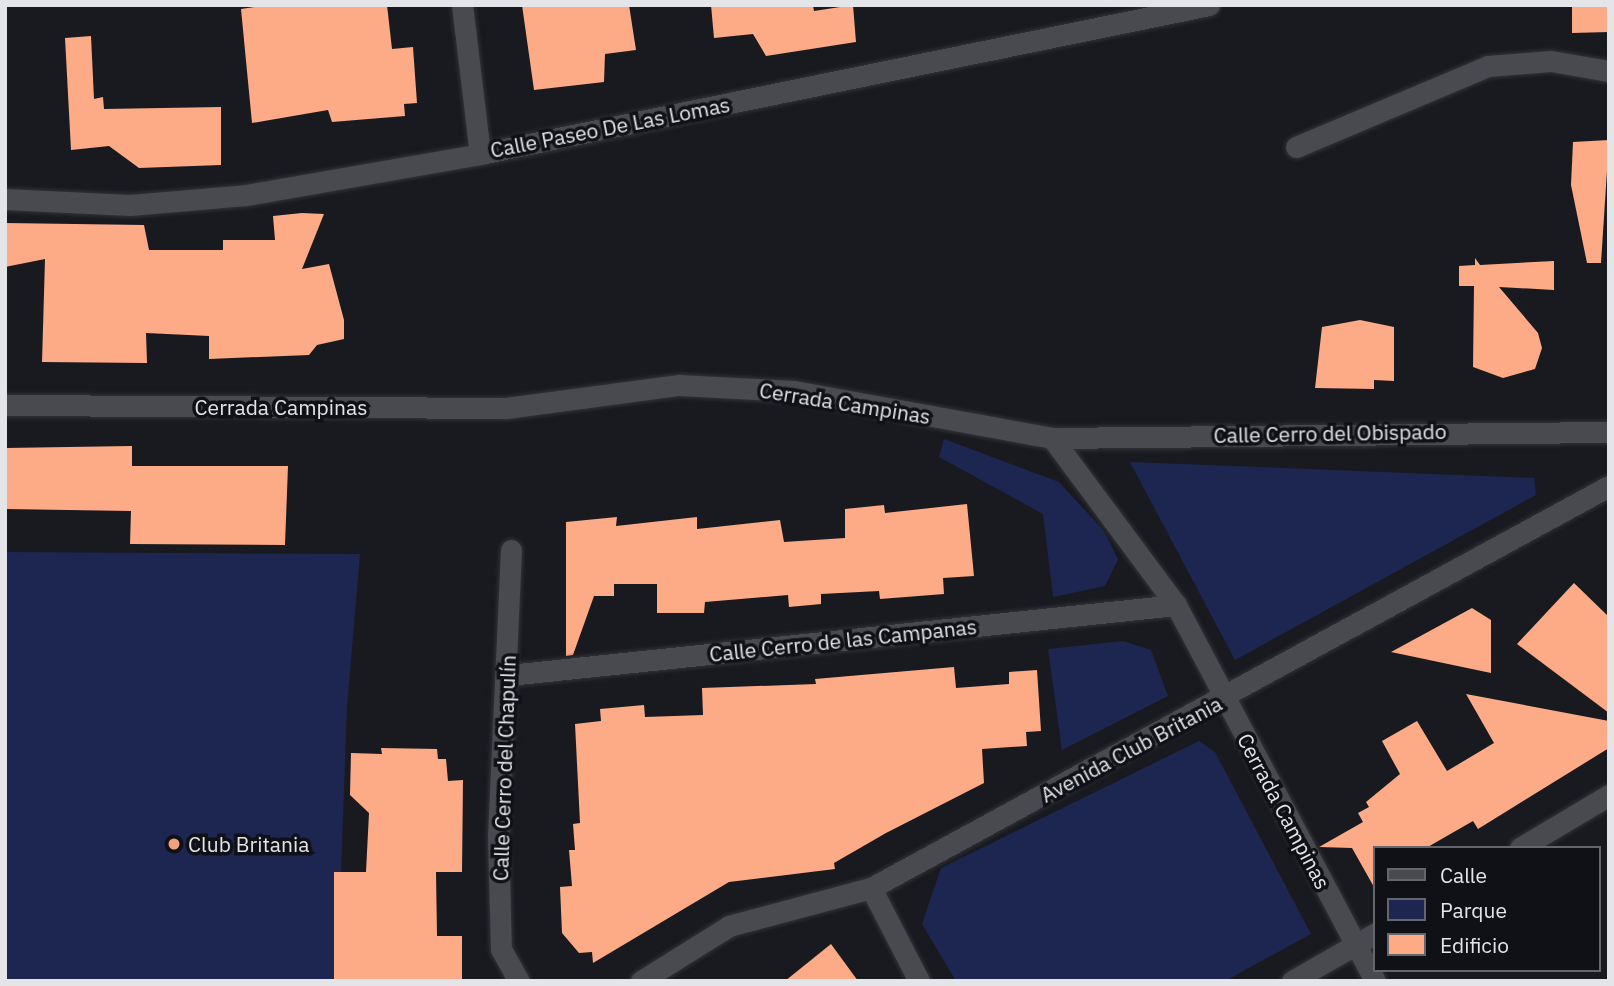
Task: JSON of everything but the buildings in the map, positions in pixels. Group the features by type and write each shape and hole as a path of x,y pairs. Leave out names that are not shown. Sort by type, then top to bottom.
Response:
{"street":[{"path":"462,5 480,154"},
{"name":"Calle Paseo De Las Lomas","path":"5,199 130,205 246,195 480,154 1209,5"},
{"path":"1296,147 1488,65 1551,61 1608,71"},
{"name":"Cerrada Campinas","path":"5,405 506,408 679,385 794,391 1052,438 1176,606 1375,981"},
{"name":"Calle Cerro del Obispado","path":"1052,438 1609,432"},
{"name":"Avenida Club Britania","path":"641,981 729,926 871,888 1224,699 1609,486"},
{"name":"Calle Cerro del Chapulín","path":"511,550 509,675 498,835 500,949 519,981"},
{"name":"Calle Cerro de las Campanas","path":"509,675 1176,606"},
{"path":"1523,846 1609,795"},
{"path":"871,888 919,981"},
{"path":"1292,981 1372,935"}],"green space":[{"path":"944,439 1059,482 1104,531 1118,559 1105,586 1053,597 1043,514 939,457"},
{"path":"1130,462 1534,478 1536,495 1235,660"},
{"name":"Club Britania","path":"5,552 360,554 347,707 337,981 5,981"},
{"path":"1123,641 1151,650 1168,696 1062,750 1048,649"},
{"path":"1199,741 1215,752 1311,934 1225,981 956,981 922,924 941,868"}],"place":[{"name":"Club Britania","path":"174,844"}]}
